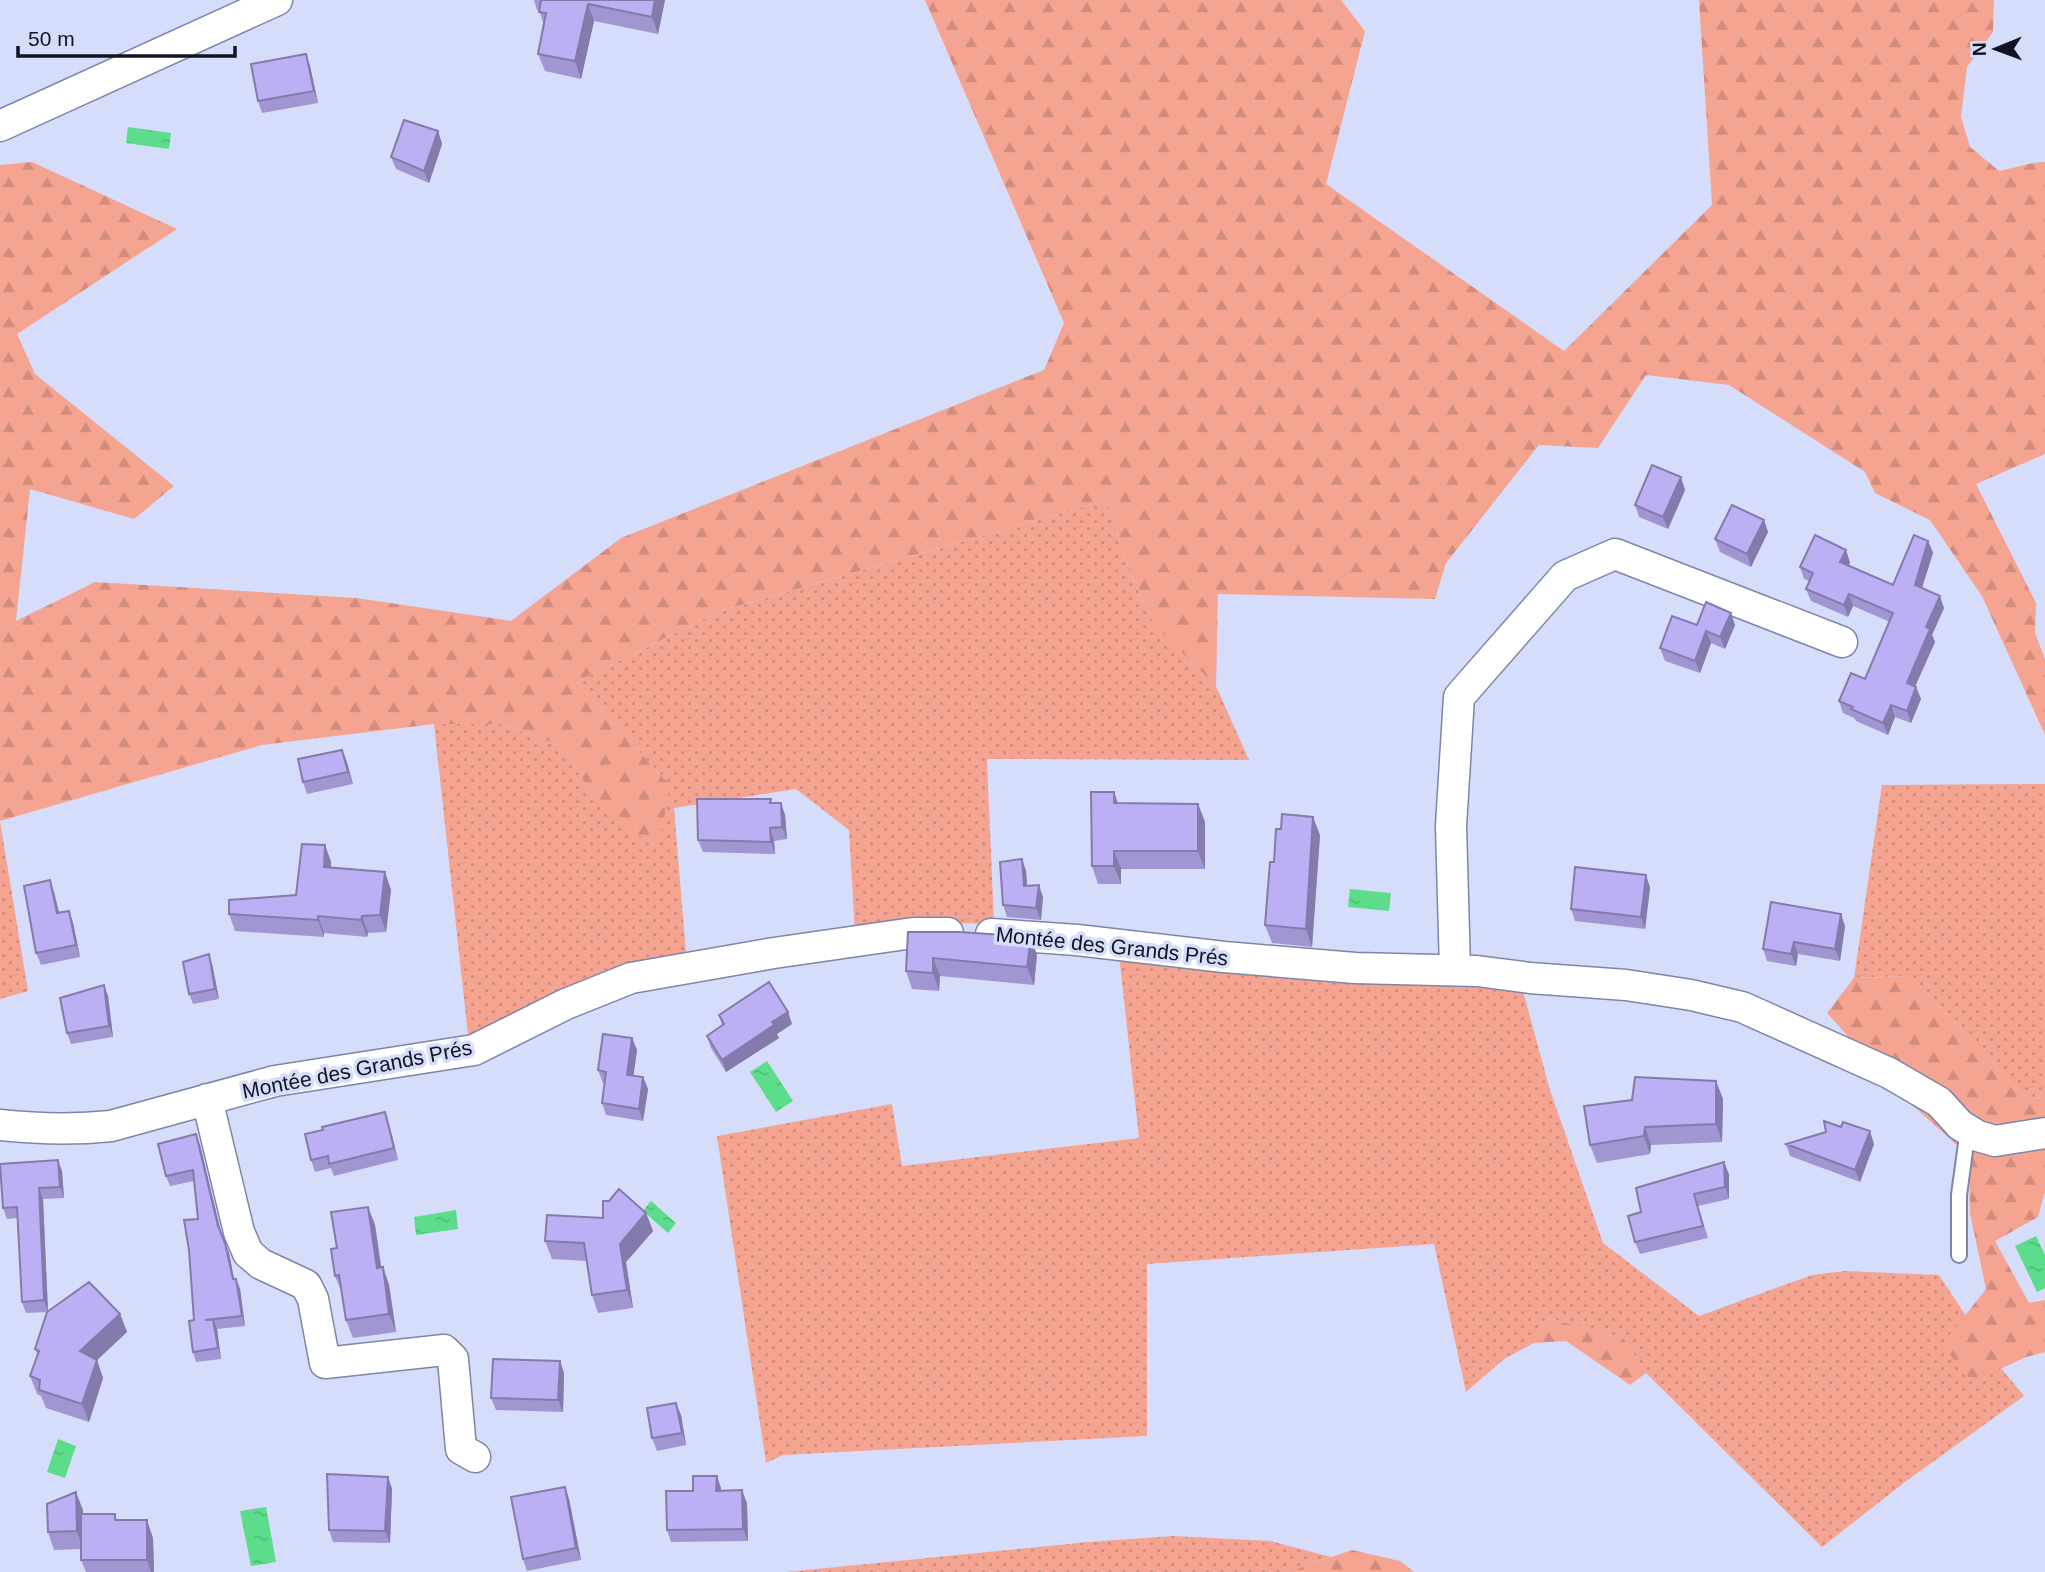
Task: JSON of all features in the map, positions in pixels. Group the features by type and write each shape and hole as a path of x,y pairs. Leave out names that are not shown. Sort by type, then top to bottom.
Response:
{"street":[{"path":"0,126 277,0"},
{"path":"1455,970 1451,826 1459,696 1565,576 1615,554 1842,642"},
{"name":"Montée des Grands Prés","path":"0,1125 41,1129 97,1127 142,1118 275,1081 474,1050 566,1004 631,978 774,953 913,933 967,932 1077,940 1224,957 1355,968 1477,971 1626,985 1691,995 1742,1007 1889,1073 1939,1102 1960,1125 1978,1136 1995,1141 2045,1133"},
{"path":"207,1099 239,1232 247,1253 261,1264 306,1285 313,1299 325,1363 444,1350 453,1359 461,1449 475,1457"}],"lane":[{"path":"1959,1255 1959,1195 1968,1129"}],"green space":[{"path":"925,0 1341,0 1365,31 1326,184 1564,351 1712,205 1699,0 1994,0 1993,32 1967,67 1961,117 1970,147 1999,171 2045,162 2045,454 1976,484 2036,603 2035,633 2045,659 2045,735 1982,596 1930,520 1875,493 1865,472 1729,385 1646,375 1598,448 1539,445 1446,563 1435,599 1218,594 1216,686 1155,626 1131,575 1107,500 720,611 576,682 670,785 658,851 592,796 564,747 501,724 434,724 262,745 0,821 0,165 32,162 177,229 17,334 35,374 174,486 134,519 30,489 16,621 95,582 356,598 511,621 621,538 1044,370 1064,323"},
{"path":"1107,500 1131,575 1155,626 1216,686 1249,760 987,759 994,924 951,923 855,933 849,830 796,789 674,808 686,953 654,959 468,1035 434,724 501,724 564,747 592,796 670,785 576,682 720,611"},
{"path":"2045,784 2045,1099 2023,1095 1911,976 1854,978 1882,785"},
{"path":"0,821 28,991 0,999"},
{"path":"1119,954 1521,984 1550,1090 1603,1243 1699,1316 1812,1275 1845,1271 1939,1275 2000,1367 2024,1396 1905,1482 1822,1547 1646,1373 1624,1339 1548,1318 1534,1343 1504,1359 1466,1392 1434,1244 1147,1264 1147,1436 783,1455 766,1463 717,1136 892,1104 902,1166 1139,1138"},
{"path":"1911,976 2023,1095 2045,1099 2045,1192 2038,1217 1995,1241 2029,1303 2045,1300 2045,1352 2026,1357 1972,1382 1942,1345 1986,1289 1970,1213 1969,1156 1900,1094 1827,1013 1854,978"},
{"path":"1548,1318 1624,1339 1646,1373 1630,1385 1566,1341 1534,1343"},
{"path":"1173,1536 1270,1541 1331,1557 1288,1572 786,1572 1088,1542"},
{"path":"1352,1550 1400,1561 1414,1572 1288,1572"}],"water":[{"path":"128,127 171,133 169,149 126,143"},
{"path":"1350,889 1391,893 1389,911 1348,907"},
{"path":"767,1061 793,1101 776,1112 750,1072"},
{"path":"651,1201 676,1223 668,1233 643,1211"},
{"path":"456,1210 458,1229 416,1235 414,1217"},
{"path":"2036,1236 2045,1255 2045,1288 2037,1292 2015,1246"},
{"path":"58,1439 76,1446 65,1478 47,1472"},
{"path":"266,1507 276,1562 251,1566 240,1511"}],"building":[{"path":"541,0 655,0 652,17 588,4 575,61 538,54 546,13 539,12"},
{"path":"306,54 314,91 258,101 251,64"},
{"path":"404,120 438,131 424,171 391,157"},
{"path":"1652,465 1681,477 1663,517 1635,505"},
{"path":"1732,505 1764,520 1747,554 1715,539"},
{"path":"1815,535 1846,550 1840,562 1893,585 1914,535 1928,541 1915,585 1940,596 1926,627 1930,629 1907,683 1916,687 1907,711 1891,705 1883,723 1839,701 1851,673 1865,679 1893,613 1849,594 1844,605 1806,589 1813,573 1800,567"},
{"path":"1706,602 1731,613 1720,637 1706,631 1695,661 1660,648 1672,616 1697,625"},
{"path":"342,750 348,772 303,782 298,759"},
{"path":"1091,792 1114,792 1114,803 1198,804 1198,851 1114,851 1114,866 1092,866"},
{"path":"697,799 771,799 770,803 781,803 782,827 770,828 771,842 698,840"},
{"path":"1282,814 1313,817 1306,929 1265,925 1270,862 1274,862 1276,829 1281,829"},
{"path":"302,844 325,845 324,867 385,872 380,915 362,916 361,920 318,916 318,920 229,914 229,900 296,895"},
{"path":"1022,859 1024,886 1039,885 1036,908 1003,905 1000,862"},
{"path":"1575,867 1646,875 1641,917 1571,909"},
{"path":"50,880 57,913 69,911 76,945 36,953 24,886"},
{"path":"1771,902 1841,914 1835,949 1794,942 1791,954 1763,949"},
{"path":"908,932 960,932 1031,937 1027,967 933,958 933,973 906,971"},
{"path":"209,954 215,989 189,994 183,962"},
{"path":"769,982 788,1012 772,1022 774,1025 722,1060 707,1036 724,1024 719,1015"},
{"path":"104,985 109,1026 67,1033 60,998"},
{"path":"603,1034 632,1038 627,1075 643,1077 639,1109 602,1103 606,1072 598,1070"},
{"path":"1635,1077 1716,1081 1716,1124 1645,1127 1644,1136 1590,1145 1584,1106 1632,1100"},
{"path":"385,1112 394,1148 329,1164 328,1156 311,1160 305,1134 323,1130 322,1127"},
{"path":"1824,1121 1841,1127 1843,1122 1870,1131 1855,1170 1786,1144 1826,1132"},
{"path":"196,1134 218,1226 225,1243 233,1279 236,1279 242,1316 213,1319 218,1348 193,1352 189,1321 194,1320 184,1220 198,1219 193,1170 166,1176 158,1144"},
{"path":"58,1160 60,1187 39,1188 44,1300 22,1302 17,1207 3,1208 0,1164"},
{"path":"1724,1162 1725,1187 1694,1194 1703,1226 1635,1242 1628,1216 1641,1212 1636,1188"},
{"path":"619,1189 646,1213 620,1244 627,1290 592,1295 584,1243 545,1241 547,1215 603,1218 603,1201 609,1201"},
{"path":"368,1207 377,1268 383,1267 389,1314 346,1320 339,1275 335,1276 331,1249 337,1248 331,1212"},
{"path":"89,1282 120,1314 80,1351 97,1360 82,1404 39,1390 40,1380 30,1376 39,1351 35,1349 47,1312"},
{"path":"493,1359 560,1361 558,1400 491,1398"},
{"path":"676,1403 682,1433 652,1438 647,1408"},
{"path":"327,1474 388,1477 385,1531 329,1530"},
{"path":"693,1476 717,1476 716,1491 742,1490 743,1529 667,1530 666,1491 693,1491"},
{"path":"565,1487 576,1548 523,1559 511,1497"},
{"path":"76,1492 77,1531 48,1532 47,1504"},
{"path":"81,1514 115,1514 115,1520 147,1520 147,1560 81,1560"}]}
